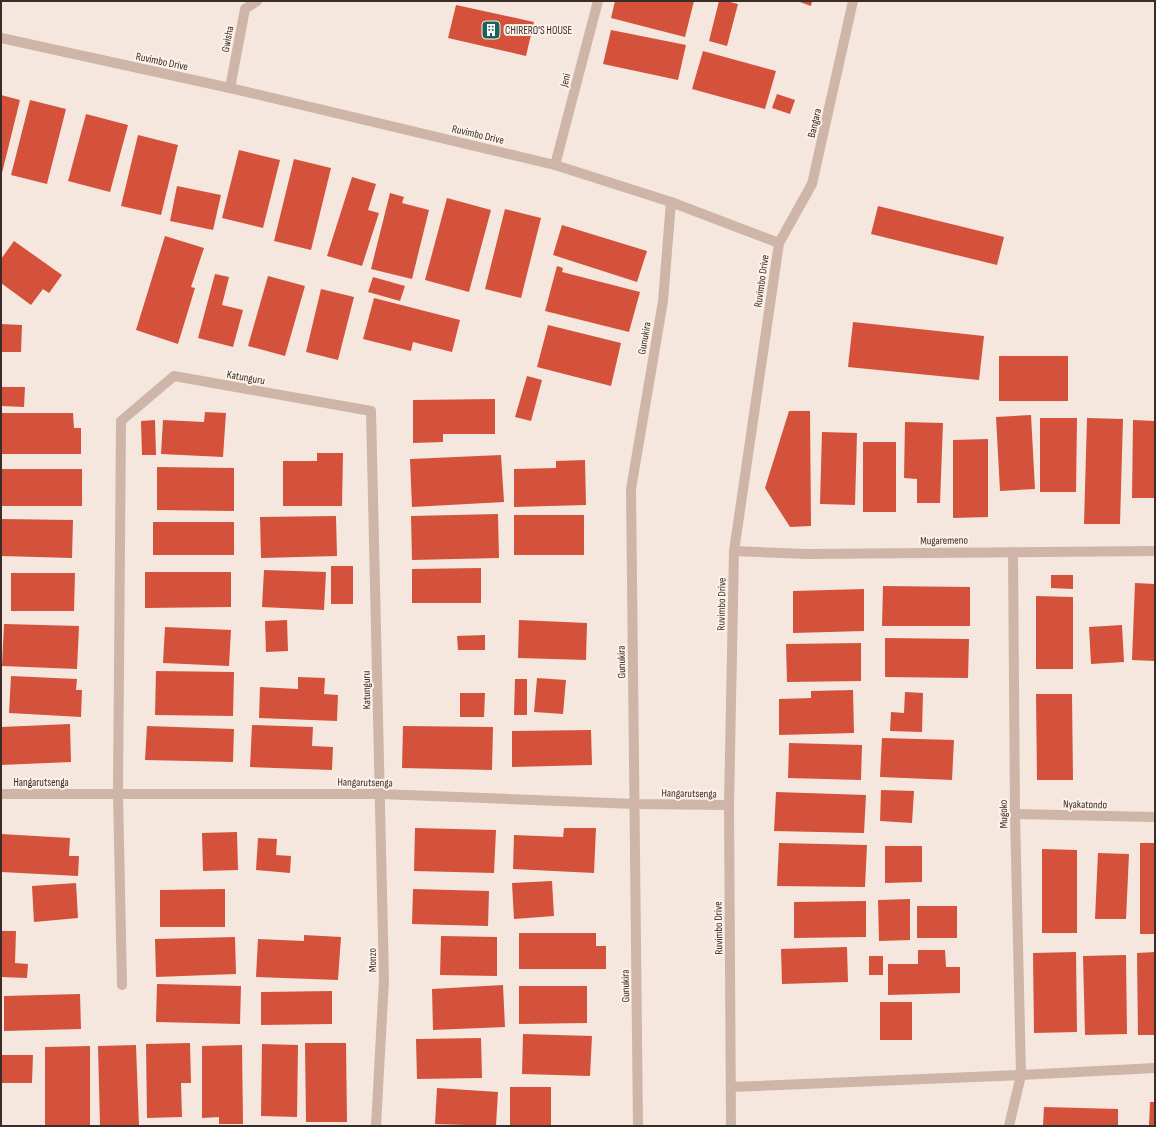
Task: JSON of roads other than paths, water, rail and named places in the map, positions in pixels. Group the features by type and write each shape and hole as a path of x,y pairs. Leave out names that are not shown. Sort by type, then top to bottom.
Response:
{"street":[{"name":"Gwisha","path":"230,88 245,9 257,1"},
{"name":"Jeni","path":"555,165 598,1"},
{"name":"Bangara","path":"779,243 812,184 853,1"},
{"name":"Ruvimbo Drive","path":"1,38 230,88 555,165 671,202 779,243 734,551 729,805 732,1126"},
{"name":"Gunukira","path":"638,1126 631,489 663,300 671,202"},
{"name":"Katunguru","path":"118,793 122,421 174,376 371,411 380,794"},
{"name":"Mugaremeno","path":"734,551 807,554 1155,550"},
{"name":"Mugoko","path":"1009,1126 1021,1075 1015,814 1013,552"},
{"path":"118,793 122,985"},
{"name":"Hangarutsenga","path":"1,794 380,794 635,804 729,805"},
{"name":"Monzo","path":"376,1126 384,980 380,794"},
{"name":"Nyakatondo","path":"1015,814 1155,817"},
{"path":"731,1087 1155,1068"}],"place":[{"name":"CHIRERO'S HOUSE","path":"491,30"}]}
